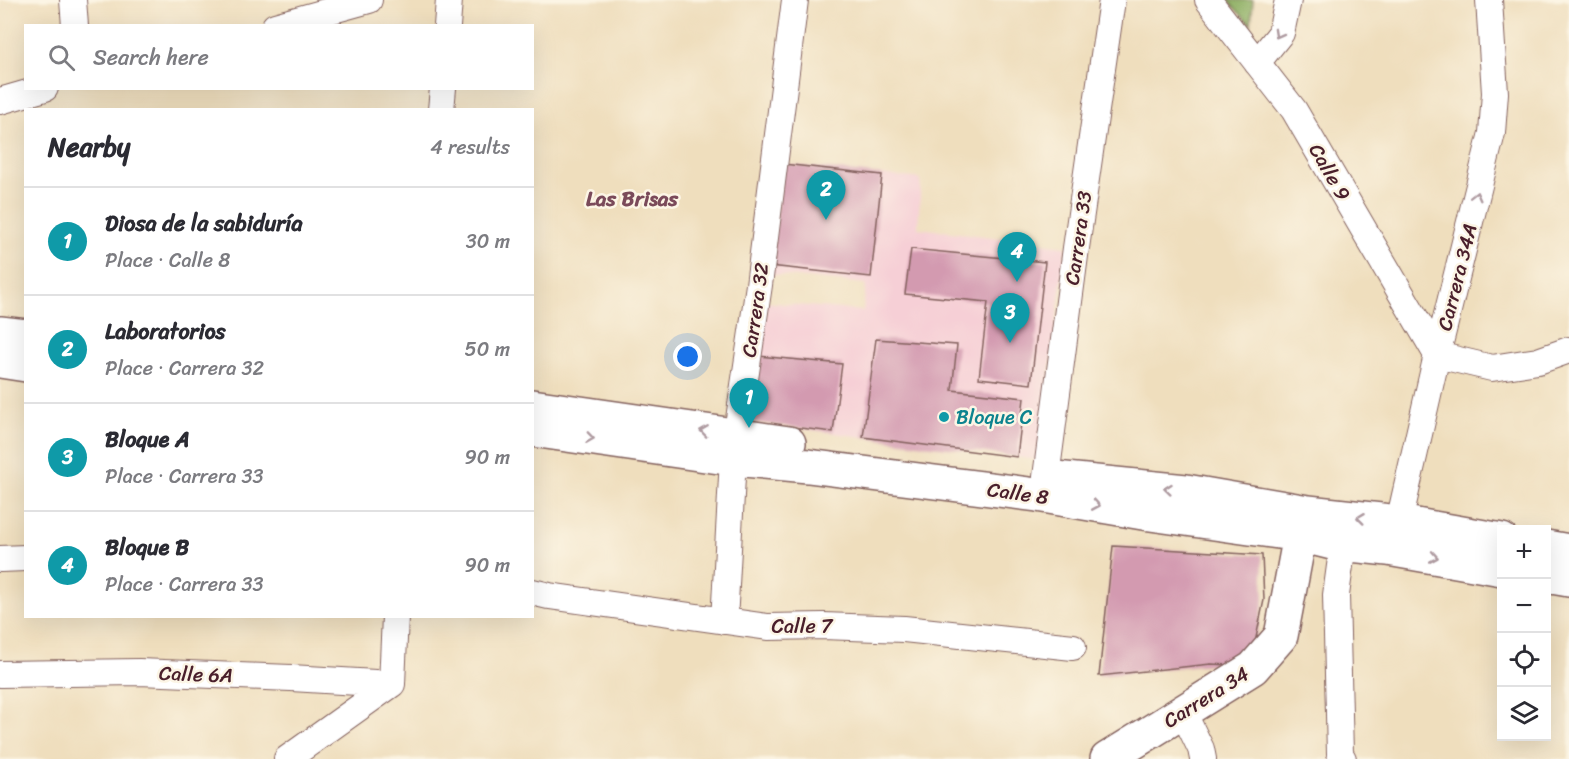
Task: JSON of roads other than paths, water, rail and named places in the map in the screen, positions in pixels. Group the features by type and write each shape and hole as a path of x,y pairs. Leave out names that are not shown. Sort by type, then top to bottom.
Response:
{"main road":[{"path":"0,333 24,336"},
{"path":"0,362 24,365"},
{"name":"Calle 8","path":"534,406 735,448 808,466 1037,495 1143,513 1304,523 1394,536 1497,540"},
{"name":"Calle 8","path":"534,430 1186,491 1304,523 1343,544 1394,536 1497,567"},
{"name":"Carrera 34","path":"1107,759 1252,668 1281,636 1304,523"},
{"path":"1551,548 1569,551"},
{"path":"1551,577 1569,580"}],"street":[{"path":"73,0 75,24"},
{"path":"281,24 369,0"},
{"path":"447,24 449,0"},
{"name":"Carrera 32","path":"724,621 735,448 759,285 795,0"},
{"name":"Carrera 33","path":"1046,477 1112,0"},
{"name":"Calle 9","path":"1208,0 1294,110 1437,355"},
{"path":"1257,63 1281,33 1288,0"},
{"name":"Carrera 34A","path":"1394,536 1492,133 1495,93 1490,0"},
{"path":"0,101 38,90"},
{"path":"441,108 443,90"},
{"path":"1437,355 1492,368 1538,361 1569,350"},
{"path":"1343,544 1336,595 1340,754 1343,759"},
{"path":"0,559 24,558"},
{"name":"Calle 7","path":"534,592 768,627 824,626 904,629 1073,647"},
{"path":"287,759 392,684 395,618"},
{"name":"Calle 6A","path":"0,674 139,672 392,684"},
{"path":"1183,712 1201,748 1203,759"}],"place":[{"name":"Laboratorios","path":"826,220"},
{"name":"Bloque B","path":"1017,282"},
{"name":"Bloque A","path":"1010,343"},
{"name":"Bloque C","path":"944,417"},
{"name":"Diosa de la sabiduría","path":"749,428"}],"district":[{"name":"Las Brisas","path":"632,199"}]}
